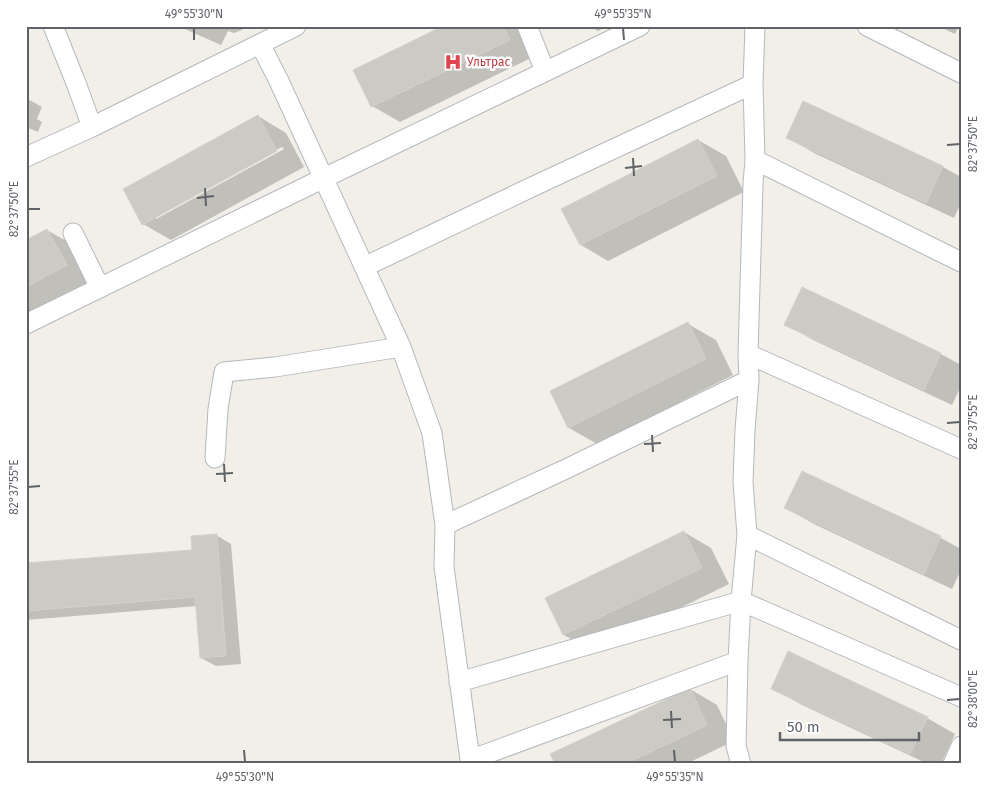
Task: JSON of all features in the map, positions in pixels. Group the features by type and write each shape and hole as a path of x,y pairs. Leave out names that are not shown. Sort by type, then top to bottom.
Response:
{"street":[{"path":"53,26 92,127"},
{"path":"26,157 92,127 296,26"},
{"path":"527,26 545,71"},
{"path":"26,324 640,26"},
{"path":"741,764 736,746 741,601 747,536 743,482 749,380 748,354 755,160 752,84 755,26"},
{"path":"867,26 961,73"},
{"path":"260,44 278,79 401,347 432,433 445,525 444,567 471,762 738,661"},
{"path":"364,267 752,84"},
{"path":"755,160 961,262"},
{"path":"73,233 100,288"},
{"path":"215,458 218,409 224,372 275,367 401,347"},
{"path":"748,354 961,449"},
{"path":"445,525 566,469 749,380"},
{"path":"747,536 961,640"},
{"path":"459,682 741,601 961,697"},
{"path":"953,764 961,746"}],"building":[{"path":"443,26 503,26 510,40 371,107 353,70"},
{"path":"803,101 943,166 926,203 786,138"},
{"path":"258,115 277,151 142,225 123,189"},
{"path":"698,139 717,176 580,245 561,209"},
{"path":"47,229 67,265 26,287 26,240"},
{"path":"802,287 941,353 924,390 784,325"},
{"path":"688,322 706,359 568,428 550,391"},
{"path":"802,471 941,536 924,574 784,508"},
{"path":"684,531 702,568 563,635 545,598"},
{"path":"217,534 226,656 200,658 195,597 26,611 26,563 192,550 191,536"},
{"path":"788,651 928,717 910,754 771,689"},
{"path":"690,688 707,725 625,764 555,764 550,754"}],"place":[{"name":"Ультрас","path":"453,62"}]}
